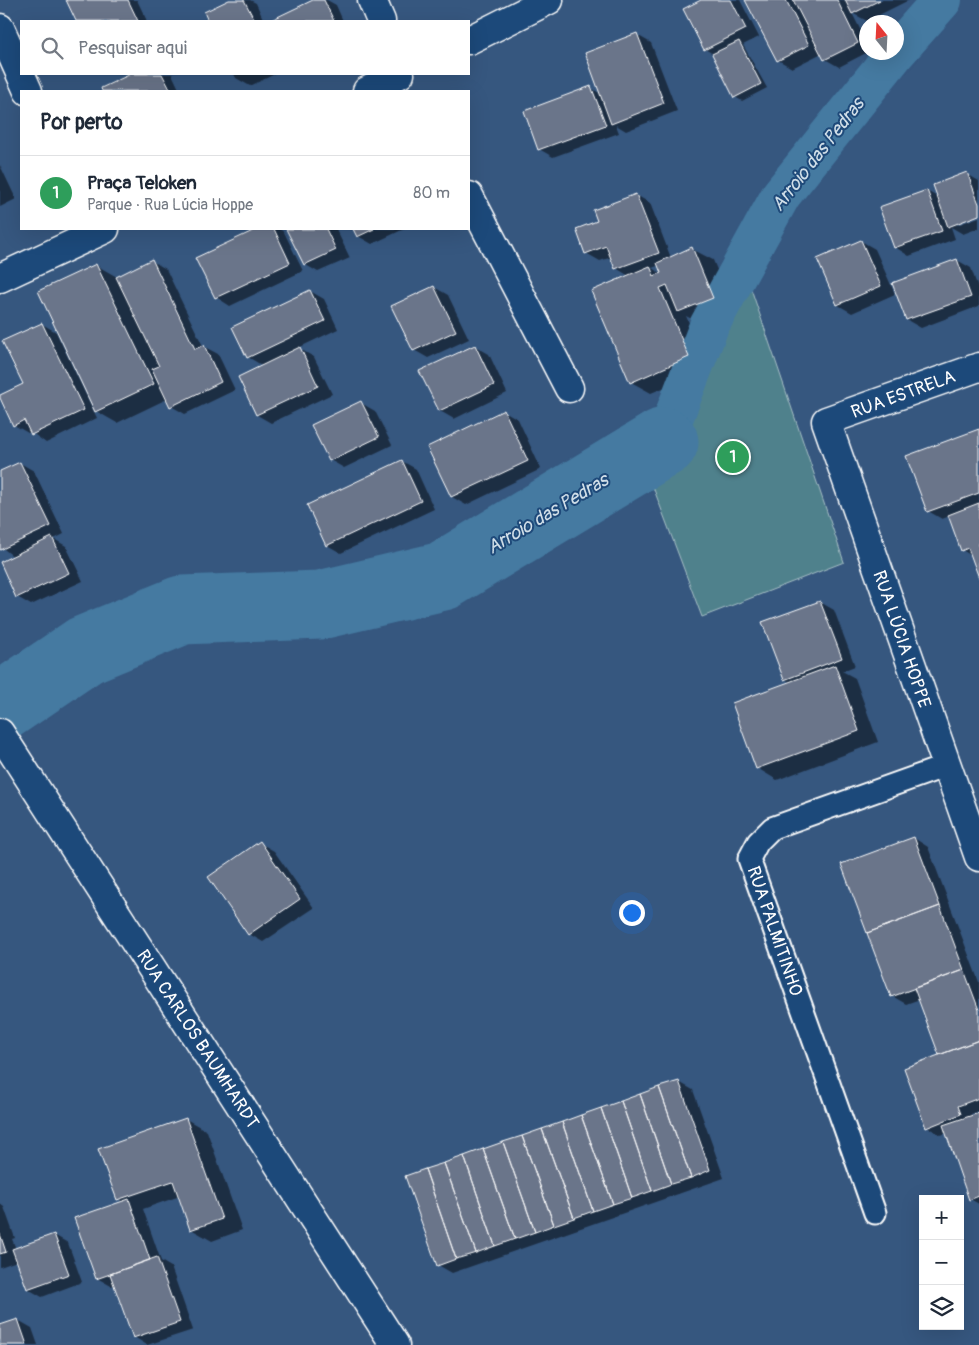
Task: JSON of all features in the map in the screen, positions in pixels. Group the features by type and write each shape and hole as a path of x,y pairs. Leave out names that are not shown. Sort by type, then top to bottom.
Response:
{"street":[{"path":"372,0 381,20"},
{"path":"470,40 549,0"},
{"path":"0,28 20,73"},
{"path":"21,75 28,90"},
{"path":"369,90 398,75"},
{"path":"406,75 413,90"},
{"path":"470,198 569,388"},
{"path":"0,278 95,231"},
{"name":"RUA ESTRELA","path":"826,421 979,367"},
{"name":"RUA LÚCIA HOPPE","path":"826,421 979,857"},
{"name":"RUA CARLOS BAUMHARDT","path":"0,733 395,1345"}],"lane":[{"name":"RUA PALMITINHO","path":"875,1213 750,859 758,842 772,828 946,766"}],"green space":[{"path":"747,277 844,562 702,617 647,471 670,443"}],"building":[{"path":"66,0 128,0 138,20 76,20"},
{"path":"229,0 244,0 254,20 208,20 204,12"},
{"path":"313,0 324,0 334,20 271,20"},
{"path":"701,0 731,0 746,29 704,50 683,9"},
{"path":"745,0 786,0 809,45 777,61"},
{"path":"793,0 837,0 858,43 824,60"},
{"path":"845,0 880,0 852,14"},
{"path":"637,33 664,103 611,124 585,53"},
{"path":"739,41 761,84 734,98 712,54"},
{"path":"129,75 163,75 170,90 102,90 101,88"},
{"path":"591,86 606,125 538,150 524,111"},
{"path":"967,172 979,204 979,215 948,227 933,185"},
{"path":"927,190 942,231 894,248 879,207"},
{"path":"636,194 659,253 615,269 606,246 585,254 576,229 597,221 593,210"},
{"path":"255,230 274,230 290,263 215,298 195,258"},
{"path":"286,230 326,230 336,250 304,265"},
{"path":"354,230 372,230 357,237"},
{"path":"861,240 881,286 837,305 817,259"},
{"path":"692,247 713,298 678,312 667,285 660,288 689,357 630,383 591,291 650,266 654,276 661,273 657,263"},
{"path":"152,259 195,349 204,345 221,382 170,407 152,369 159,366 116,277"},
{"path":"957,259 971,297 906,320 892,283"},
{"path":"96,264 154,384 95,412 38,291"},
{"path":"434,286 456,331 413,351 391,306"},
{"path":"310,290 325,321 247,358 232,327"},
{"path":"42,323 84,410 31,435 24,420 13,426 0,398 0,395 23,384 2,341"},
{"path":"475,345 494,385 439,411 419,371"},
{"path":"300,347 318,386 256,415 238,377"},
{"path":"361,401 379,437 329,461 311,425"},
{"path":"504,410 528,461 451,497 427,447"},
{"path":"979,429 979,493 927,512 906,456"},
{"path":"402,460 421,501 326,546 307,505"},
{"path":"20,462 51,526 0,550 0,471"},
{"path":"979,503 979,578 968,548 961,551 948,515"},
{"path":"52,537 69,573 16,598 0,562"},
{"path":"820,601 842,658 784,680 762,622"},
{"path":"835,665 859,731 756,769 732,703"},
{"path":"914,837 940,906 867,933 841,864"},
{"path":"260,841 300,899 248,935 208,877"},
{"path":"940,906 964,970 891,997 867,933"},
{"path":"964,970 979,1010 979,1040 939,1055 914,988"},
{"path":"979,1040 979,1098 958,1106 961,1114 926,1128 904,1068"},
{"path":"679,1081 710,1170 691,1178 659,1087"},
{"path":"659,1087 691,1178 671,1184 640,1094"},
{"path":"640,1094 671,1184 652,1191 621,1101"},
{"path":"621,1101 652,1191 632,1198 601,1108"},
{"path":"601,1108 632,1198 613,1204 581,1115"},
{"path":"979,1113 979,1196 969,1200 943,1125"},
{"path":"581,1115 613,1204 593,1211 562,1122"},
{"path":"186,1118 222,1219 190,1230 173,1181 117,1200 98,1149"},
{"path":"562,1122 593,1211 574,1218 542,1129"},
{"path":"542,1129 574,1218 554,1225 522,1136"},
{"path":"522,1136 554,1225 535,1232 503,1142"},
{"path":"503,1142 535,1232 515,1239 483,1149"},
{"path":"483,1149 515,1239 495,1246 464,1156"},
{"path":"464,1156 495,1246 476,1253 444,1163"},
{"path":"444,1163 476,1253 456,1259 425,1169"},
{"path":"425,1169 456,1259 437,1266 405,1176"},
{"path":"129,1199 150,1260 96,1279 74,1218"},
{"path":"0,1234 6,1252 0,1254"},
{"path":"54,1234 69,1274 27,1289 12,1249"},
{"path":"157,1257 180,1322 133,1338 110,1274"},
{"path":"18,1319 27,1345 0,1345 0,1325"}],"waterway":[{"name":"Arroio das Pedras","path":"904,43 942,0"},
{"name":"Arroio das Pedras","path":"664,442 709,326 781,195 890,60"},
{"name":"Arroio das Pedras","path":"0,708 85,650 182,610 320,605 443,576 664,442"}],"place":[{"name":"Praça Teloken","path":"733,457"}]}
